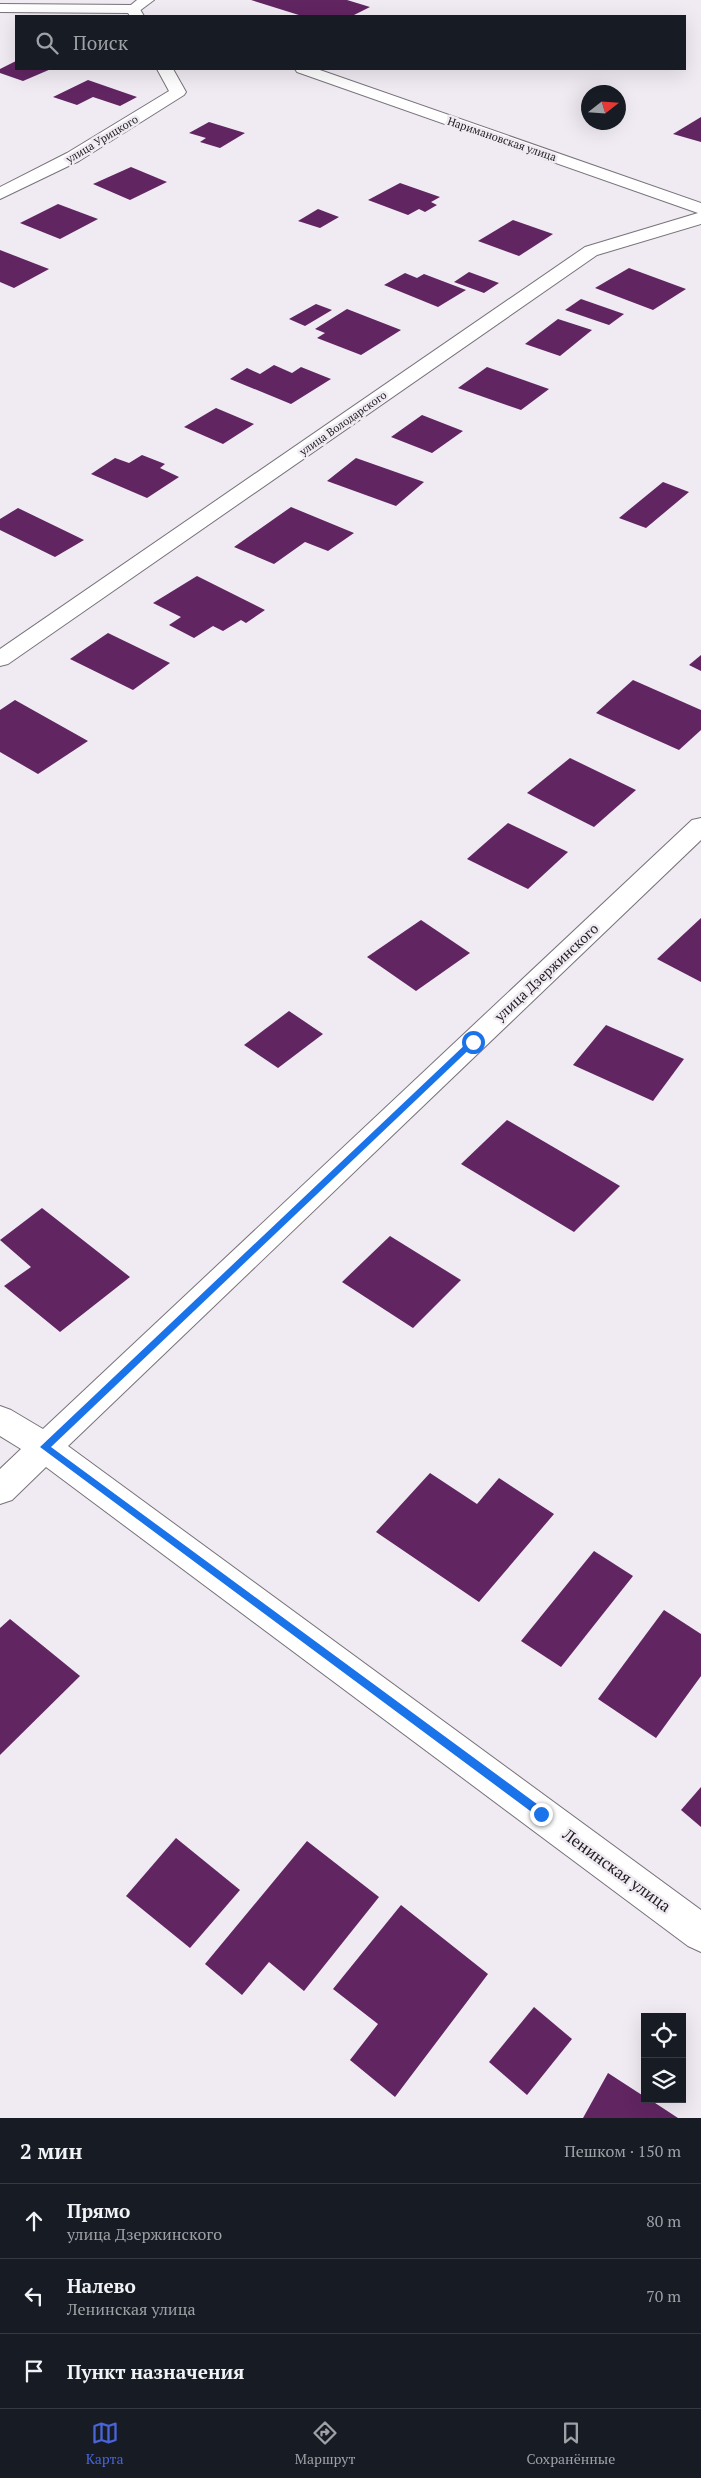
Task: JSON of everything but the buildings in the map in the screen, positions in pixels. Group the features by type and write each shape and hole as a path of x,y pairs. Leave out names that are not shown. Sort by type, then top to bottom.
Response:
{"street":[{"path":"115,0 135,12"},
{"path":"135,12 147,0"},
{"path":"0,8 135,12 149,15"},
{"name":"улица Урицкого","path":"0,194 73,157 178,92 166,70"},
{"name":"Наримановская улица","path":"306,70 701,209"},
{"name":"улица Володарского","path":"0,659 591,251 701,218"},
{"name":"улица Дзержинского","path":"0,1490 701,826"},
{"name":"Ленинская улица","path":"0,1419 44,1447 701,1933"}],"route":[{"path":"473,1042 44,1447 541,1814"}]}
